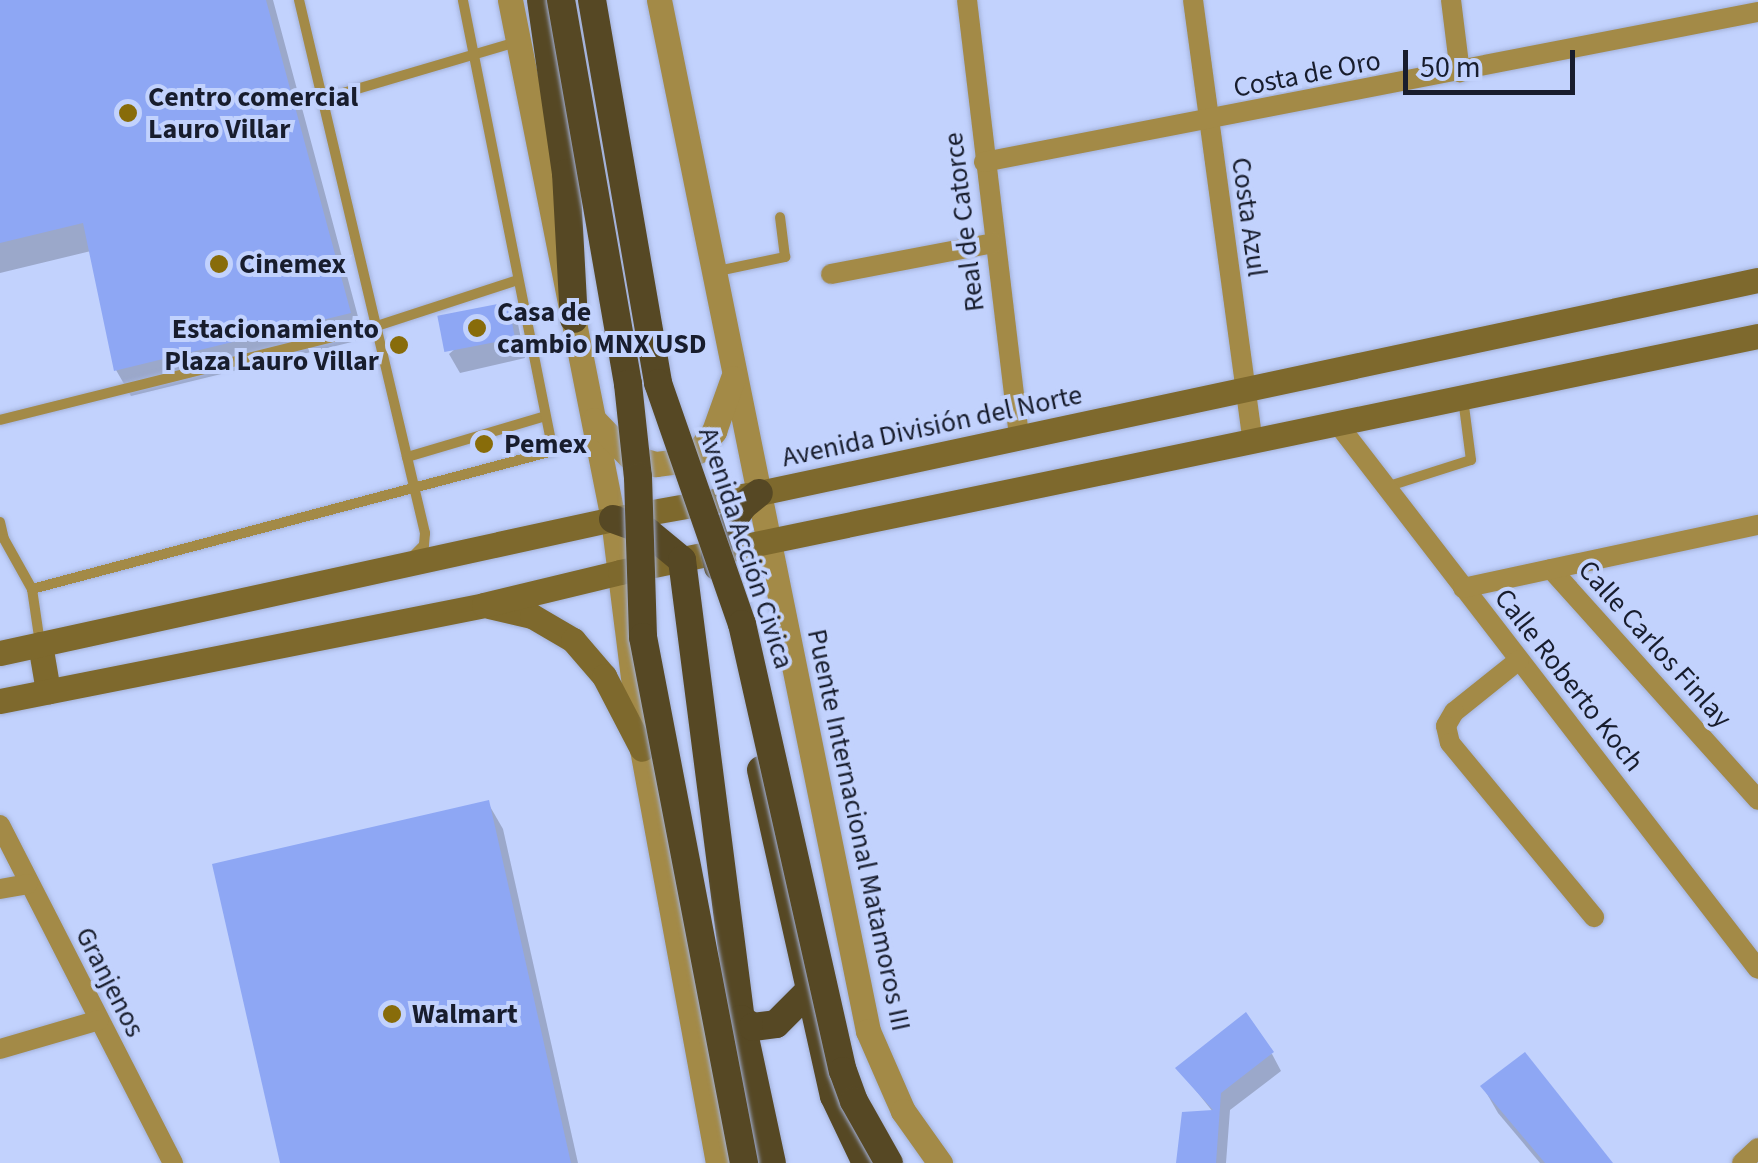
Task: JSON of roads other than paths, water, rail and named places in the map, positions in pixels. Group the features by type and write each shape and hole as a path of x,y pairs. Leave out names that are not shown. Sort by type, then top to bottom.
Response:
{"highway":[{"path":"541,0 556,82 574,319"},
{"path":"561,0 628,384 638,478 644,637 744,1163"},
{"name":"Avenida Acción Civica","path":"592,0 658,382 742,624 843,1071 854,1101 889,1163"},
{"path":"759,493 732,518 715,554 834,1096 866,1163"},
{"path":"613,519 648,532 682,560 740,1019 772,1163"},
{"path":"740,1019 753,1027 776,1024 809,991"}],"main road":[{"name":"Avenida División del Norte","path":"0,653 613,519 759,493 1758,280"},
{"path":"0,700 484,605 620,572 1758,336"},
{"path":"484,605 532,616 572,640 604,676 642,749"},
{"path":"40,644 48,691"}],"street":[{"path":"510,0 613,519 642,749 718,1163"},
{"name":"Avenida Acción Civica","path":"659,0 759,493"},
{"name":"Real de Catorce","path":"967,0 1019,438"},
{"name":"Costa Azul","path":"1193,0 1253,441"},
{"path":"1451,0 1460,72"},
{"name":"Costa de Oro","path":"984,162 1460,72 1751,8"},
{"path":"831,274 993,242"},
{"path":"591,416 607,438 629,456 656,464 679,461 698,451 714,431 734,374"},
{"name":"Calle Roberto Koch","path":"1337,424 1758,969"},
{"name":"Puente Internacional Matamoros III","path":"759,493 868,1031 902,1112 940,1163"},
{"path":"1463,588 1756,528"},
{"name":"Calle Carlos Finlay","path":"1550,569 1758,800"},
{"path":"1519,660 1454,712 1446,726 1450,743 1594,917"},
{"name":"Granjenos","path":"0,825 174,1163"},
{"path":"0,889 28,884"},
{"path":"0,1049 99,1020"},
{"path":"1742,1163 1758,1148"}],"lane":[{"path":"299,0 425,533 424,545 398,566"},
{"path":"32,588 553,451 463,0"},
{"path":"322,98 518,42"},
{"path":"714,272 786,257 780,216"},
{"path":"0,420 377,326 518,280"},
{"path":"1386,487 1471,460 1463,397"},
{"path":"407,455 545,414"},
{"path":"0,522 4,540 32,588 40,644"},
{"path":"425,533 433,543 455,554"}],"place":[{"name":"Centro comercial Lauro Villar","path":"128,113"},
{"name":"Cinemex","path":"219,264"},
{"name":"Casa de cambio MNX USD","path":"477,328"},
{"name":"Estacionamiento Plaza Lauro Villar","path":"399,345"},
{"name":"Pemex","path":"484,444"},
{"name":"Walmart","path":"392,1014"}]}
